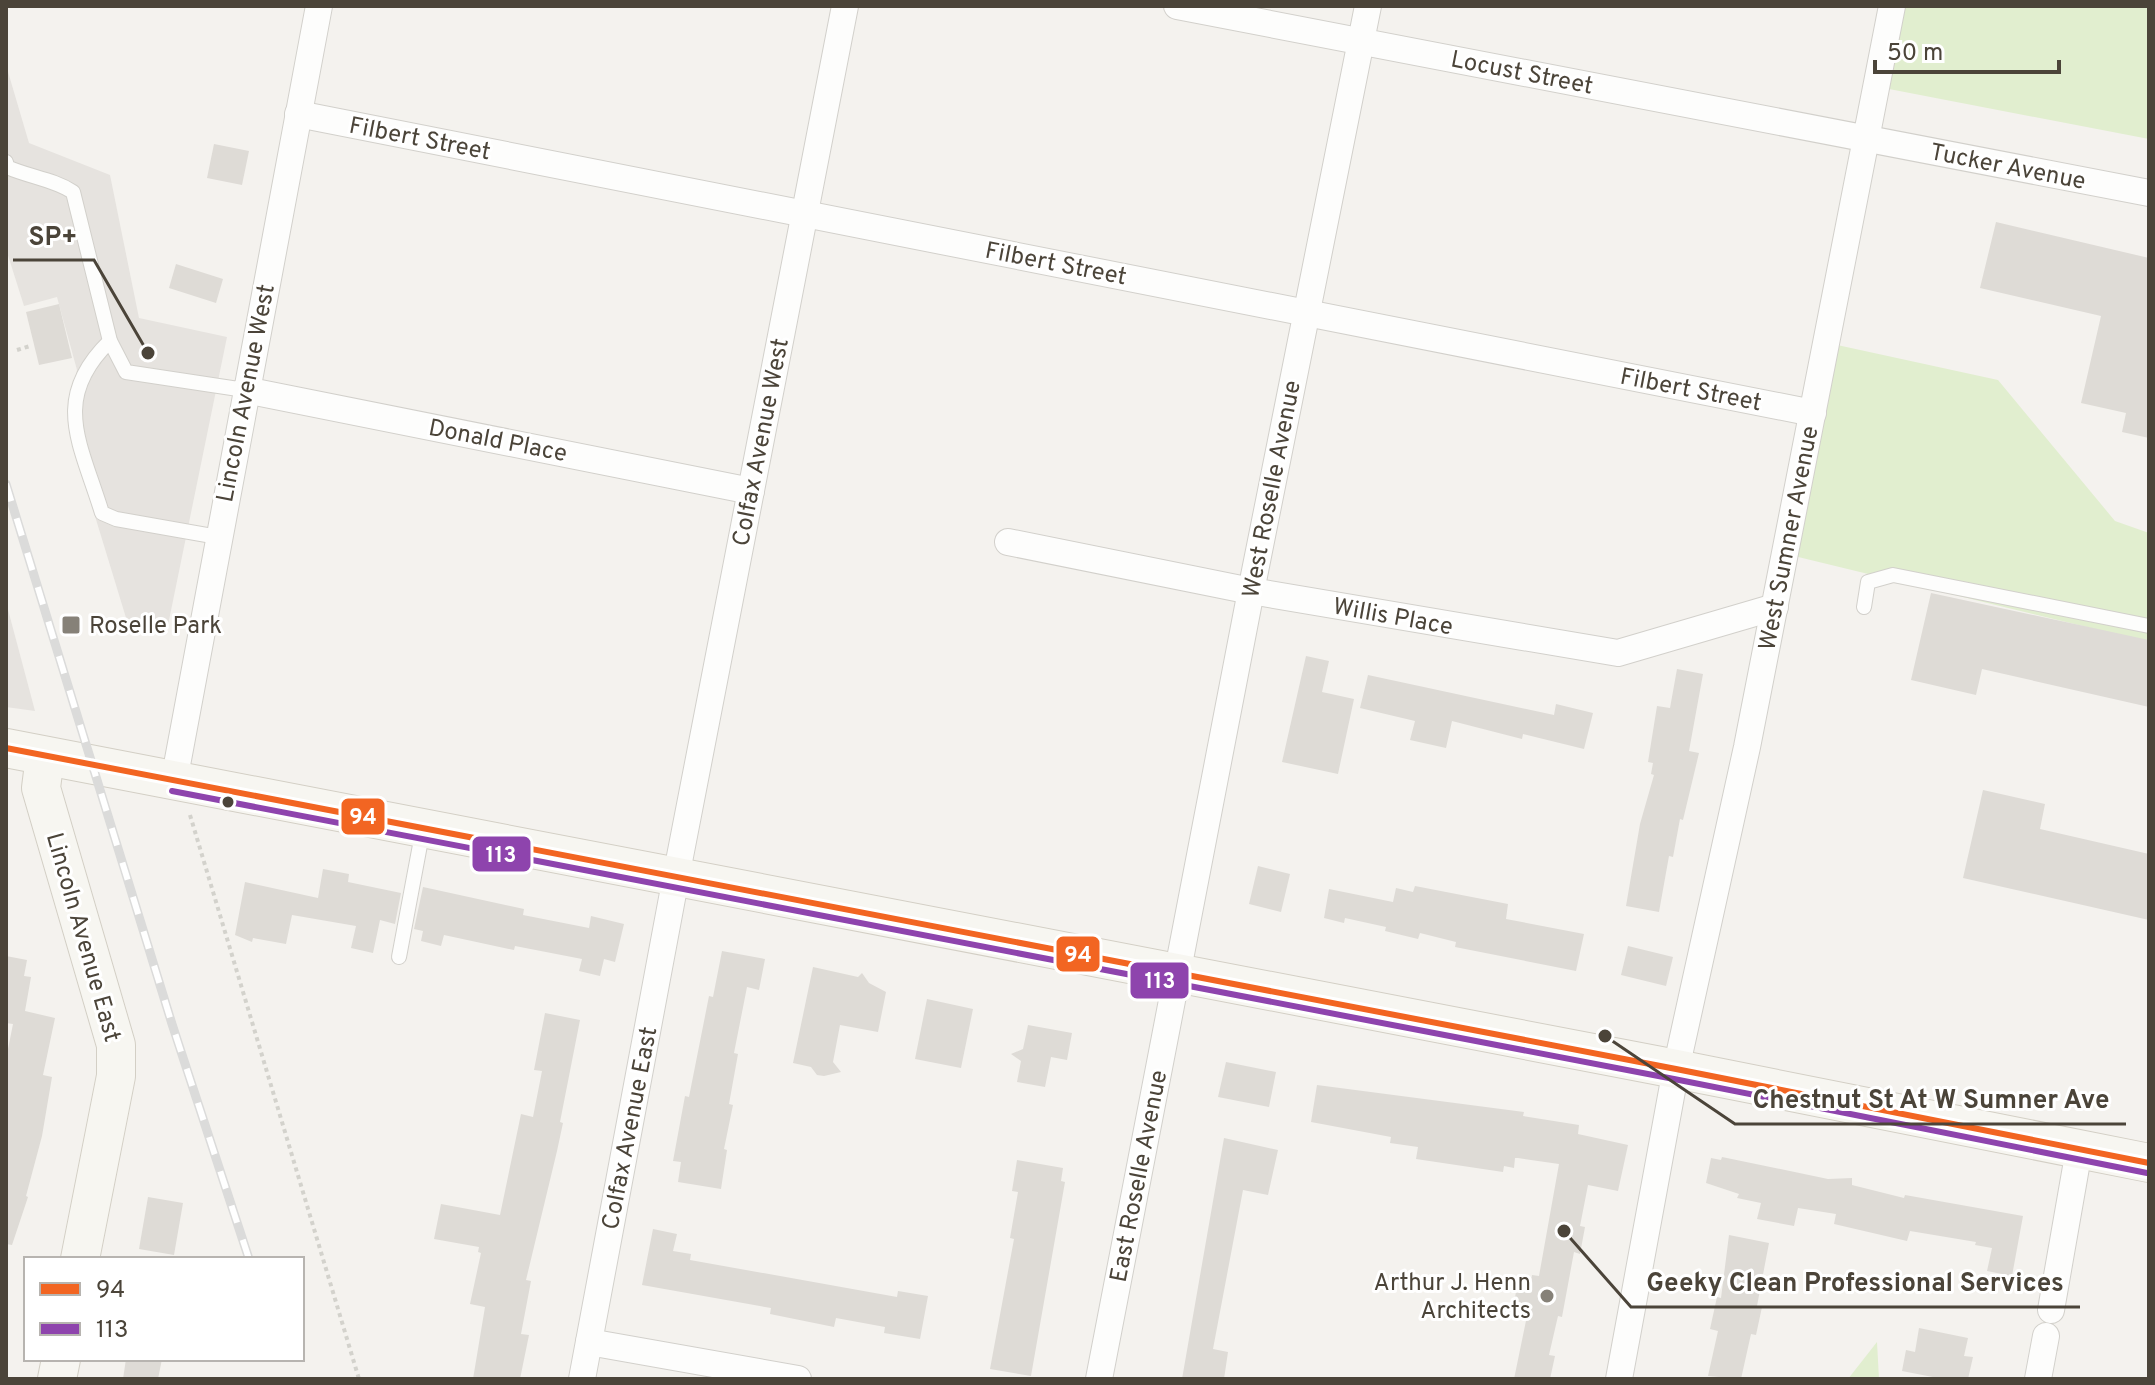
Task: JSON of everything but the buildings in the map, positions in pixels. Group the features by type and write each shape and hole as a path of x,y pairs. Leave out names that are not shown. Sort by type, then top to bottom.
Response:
{"street":[{"name":"Lincoln Avenue West","path":"174,781 319,6"},
{"name":"Colfax Avenue West","path":"676,877 845,6"},
{"name":"Locust Street","path":"1177,6 1866,138"},
{"name":"West Roselle Avenue","path":"1177,973 1368,6"},
{"name":"West Sumner Avenue","path":"1619,1379 1676,1069 1747,747 1892,6"},
{"name":"Filbert Street","path":"298,114 1813,413"},
{"name":"Tucker Avenue","path":"1866,138 2149,193"},
{"name":"Donald Place","path":"245,390 751,491"},
{"name":"Willis Place","path":"1008,542 1251,591 1618,653 1775,607"},
{"path":"6,748 2149,1163"},
{"name":"Lincoln Avenue East","path":"45,756 41,788 116,1045 116,1076 80,1257"},
{"name":"Colfax Avenue East","path":"582,1379 676,877"},
{"name":"East Roselle Avenue","path":"1099,1379 1177,973"},
{"path":"2051,1310 2079,1150"},
{"path":"2038,1379 2046,1336"},
{"path":"589,1342 798,1379"}],"lane":[{"path":"6,162 7,167 28,177 59,184 73,192 110,341 126,372 245,390"},
{"path":"110,341 92,358 83,372 75,395 73,420 102,513 116,519 218,537"},
{"path":"1864,607 1868,582 1893,575 2149,626"},
{"path":"399,957 423,829"}],"path":[{"path":"17,350 30,346"},
{"path":"190,815 359,1379"}],"green space":[{"path":"1905,6 2149,6 2149,139 1889,89"},
{"path":"1828,343 1998,380 2115,521 2149,533 2149,642 1790,555"},
{"path":"1877,1342 1879,1379 1848,1379"}],"shaded area":[{"path":"6,65 29,143 110,175 139,318 227,337 167,630 127,621 69,431 77,370 57,297 24,306 6,249"},
{"path":"6,602 35,711 6,707"}],"railway":[{"path":"6,484 172,1024 248,1257"}],"transit line":[{"name":"94","path":"6,748 2149,1163"},
{"name":"113","path":"172,791 1674,1079 2147,1173"}],"place":[{"name":"SP+","path":"148,353"},
{"name":"Roselle Park","path":"71,625"},
{"name":"Chestnut St At W Sumner Ave","path":"1605,1036"},
{"name":"Geeky Clean Professional Services","path":"1564,1231"},
{"name":"Arthur J. Henn Architects","path":"1547,1296"}]}
